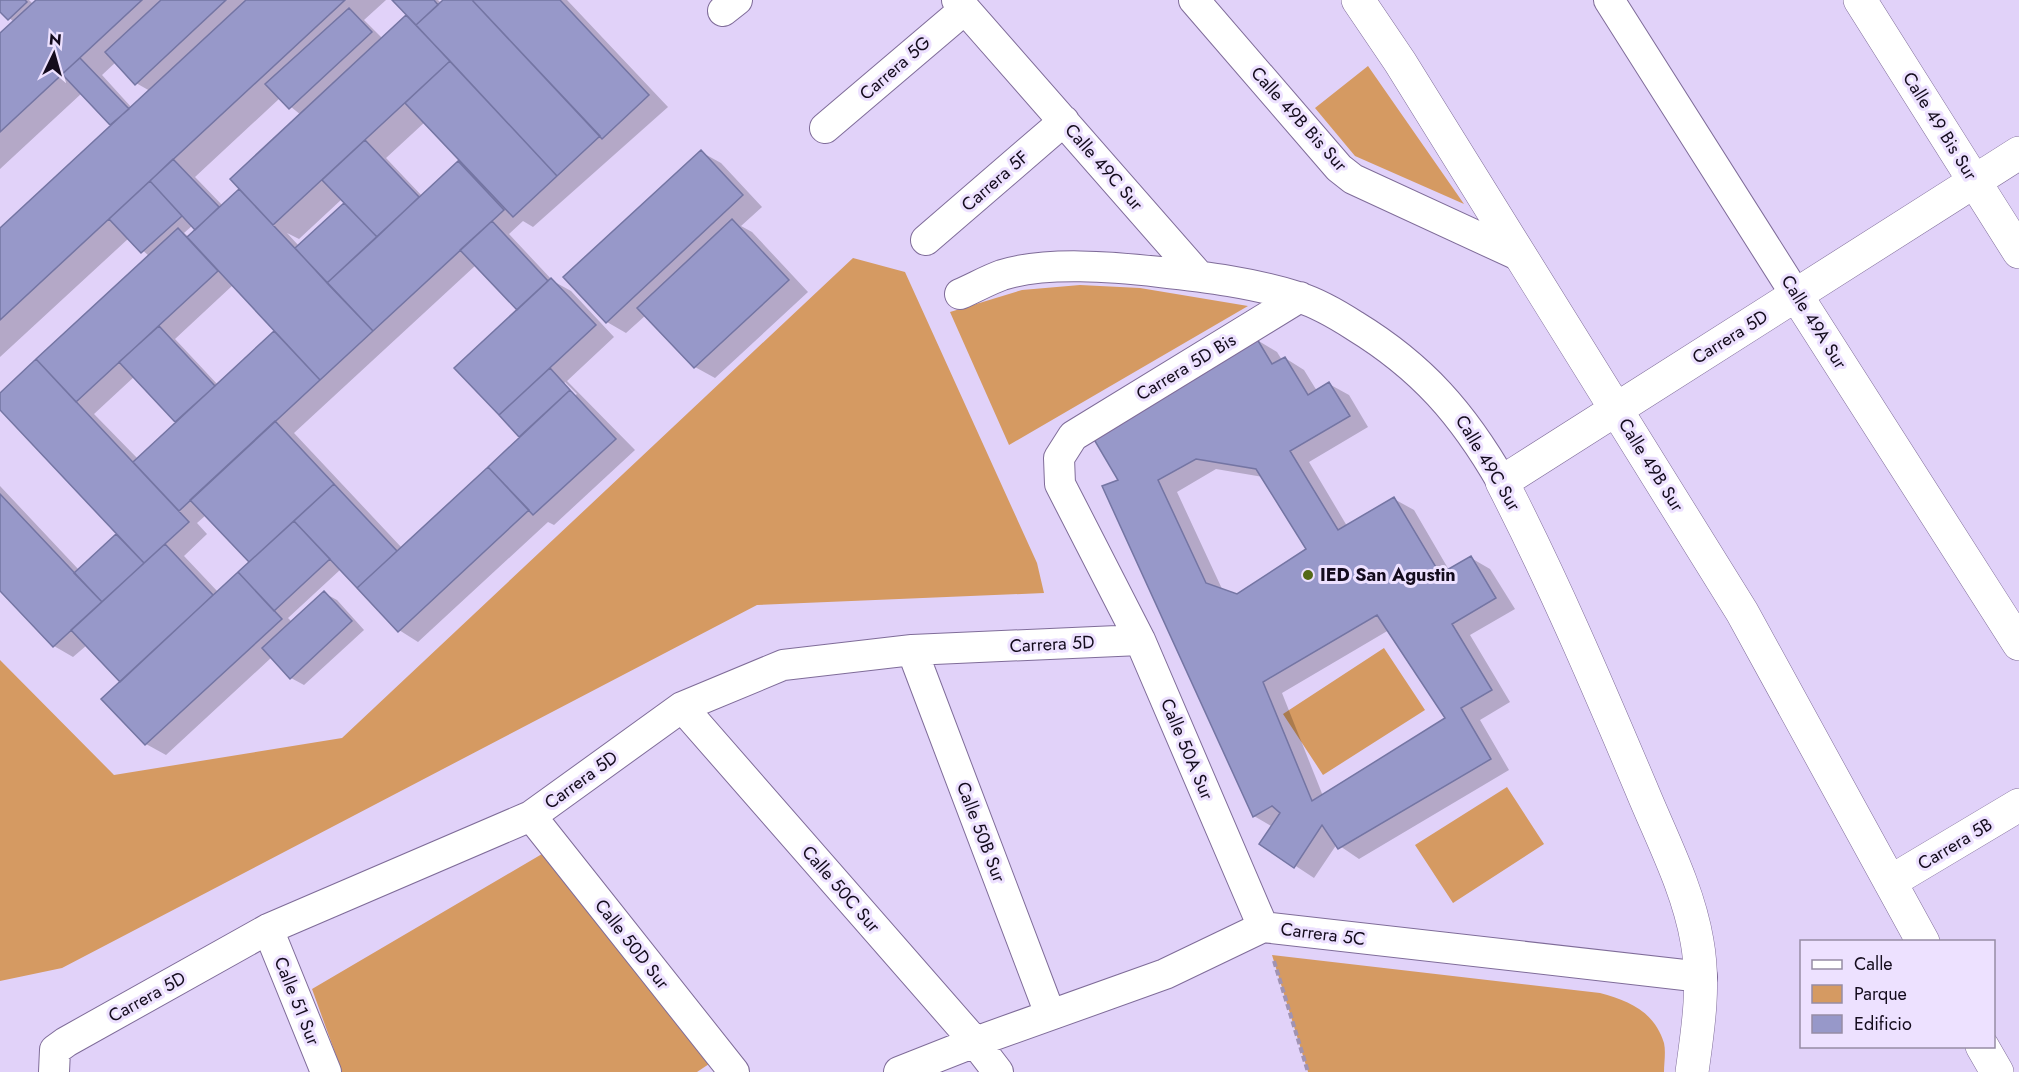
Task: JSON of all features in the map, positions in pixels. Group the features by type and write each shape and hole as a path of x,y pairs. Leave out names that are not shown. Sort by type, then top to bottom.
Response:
{"street":[{"name":"Calle 49B Bis Sur","path":"1194,0 1339,168 1353,179 1522,257"},
{"name":"Calle 49B Sur","path":"1358,0 1522,257 1742,612 1922,940"},
{"name":"Calle 49A Sur","path":"1609,0 2019,644"},
{"name":"Calle 49 Bis Sur","path":"1860,0 2019,252"},
{"name":"Calle 49C Sur","path":"961,4 1200,276 1300,297 1343,318 1411,364 1454,408 1478,440 1540,556 1673,866 1697,940 1702,977 1692,1072"},
{"name":"Carrera 5G","path":"825,128 961,4"},
{"name":"Carrera 5F","path":"926,240 1064,121"},
{"name":"Carrera 5D","path":"1502,482 2019,153"},
{"path":"960,294 1003,275 1055,268 1116,267 1200,276"},
{"name":"Carrera 5D Bis","path":"1073,436 1300,297"},
{"name":"Calle 50A Sur","path":"1073,436 1059,458 1060,484 1140,640 1263,927"},
{"name":"Carrera 5D","path":"55,1061 268,929 531,816 682,707 783,665 912,650 1140,640"},
{"name":"Calle 50B Sur","path":"912,650 1050,1014"},
{"name":"Calle 50C Sur","path":"682,707 975,1042 998,1072"},
{"name":"Carrera 5B","path":"1890,882 2019,805"},
{"name":"Calle 50D Sur","path":"531,816 734,1072"},
{"name":"Carrera 5C","path":"899,1072 905,1072 975,1042 1050,1014 1165,974 1263,927 1702,977"},
{"name":"Calle 51 Sur","path":"268,929 326,1072"},
{"path":"1983,1048 1997,1072"}],"path":[{"path":"1263,927 1308,1072"}],"green space":[{"path":"1368,66 1464,204 1355,156 1315,108"},
{"path":"853,258 905,272 1037,563 1044,593 757,605 62,968 0,981 0,660 114,775 342,738"},
{"path":"1080,285 1140,288 1248,306 1009,445 950,312 1022,290"},
{"path":"1384,648 1425,710 1323,775 1283,714"},
{"path":"1507,787 1544,844 1453,903 1415,845"},
{"path":"559,844 724,1054 697,1072 342,1072 312,989"},
{"path":"1272,955 1611,996 1639,1009 1654,1023 1664,1043 1664,1072 1308,1072"}],"building":[{"path":"0,0 25,0 27,2 8,20 0,12"},
{"path":"36,0 142,0 0,132 0,33"},
{"path":"161,0 226,0 135,85 105,52"},
{"path":"246,0 345,0 0,320 0,228"},
{"path":"392,0 434,0 438,5 416,25"},
{"path":"443,0 472,0 600,136 557,176 416,25"},
{"path":"472,0 560,0 649,95 602,139"},
{"path":"349,8 372,32 289,109 265,84"},
{"path":"406,15 450,61 273,225 230,179"},
{"path":"80,58 129,109 110,125 62,74"},
{"path":"450,61 557,176 513,217 405,103"},
{"path":"365,140 419,197 377,237 322,180"},
{"path":"701,150 743,195 606,323 563,277"},
{"path":"173,159 219,207 195,230 150,181"},
{"path":"458,161 504,210 373,331 327,283"},
{"path":"150,181 182,216 141,253 109,219"},
{"path":"239,189 373,331 320,380 187,237"},
{"path":"344,203 377,237 327,283 295,248"},
{"path":"732,219 789,280 694,368 637,308"},
{"path":"492,221 548,281 517,310 460,250"},
{"path":"178,228 218,271 76,402 36,359"},
{"path":"551,278 596,325 499,415 454,368"},
{"path":"159,326 215,386 175,422 119,362"},
{"path":"274,331 320,380 179,511 133,462"},
{"path":"1257,339 1272,364 1285,357 1308,395 1329,382 1350,416 1290,451 1338,530 1394,497 1440,574 1471,556 1496,598 1452,624 1492,690 1461,708 1491,759 1338,849 1322,825 1294,868 1259,844 1280,813 1272,806 1253,817 1102,486 1118,480 1092,436","holes":["1196,459 1256,469 1306,549 1237,594 1206,583 1158,480","1377,615 1445,718 1312,801 1263,682"]},
{"path":"36,359 189,522 144,563 0,410 0,393"},
{"path":"550,368 570,390 519,437 499,415"},
{"path":"570,390 616,439 533,515 488,467"},
{"path":"275,421 334,484 249,562 190,500"},
{"path":"488,467 529,510 398,632 357,588"},
{"path":"334,484 397,551 357,588 294,521"},
{"path":"0,494 102,602 53,647 0,591"},
{"path":"294,521 330,559 274,611 238,572"},
{"path":"116,534 144,563 102,602 74,573"},
{"path":"165,544 213,595 120,682 71,630"},
{"path":"238,572 282,619 145,745 101,699"},
{"path":"324,591 352,621 290,679 262,648"}],"place":[{"name":"IED San Agustin","path":"1308,575"}]}
